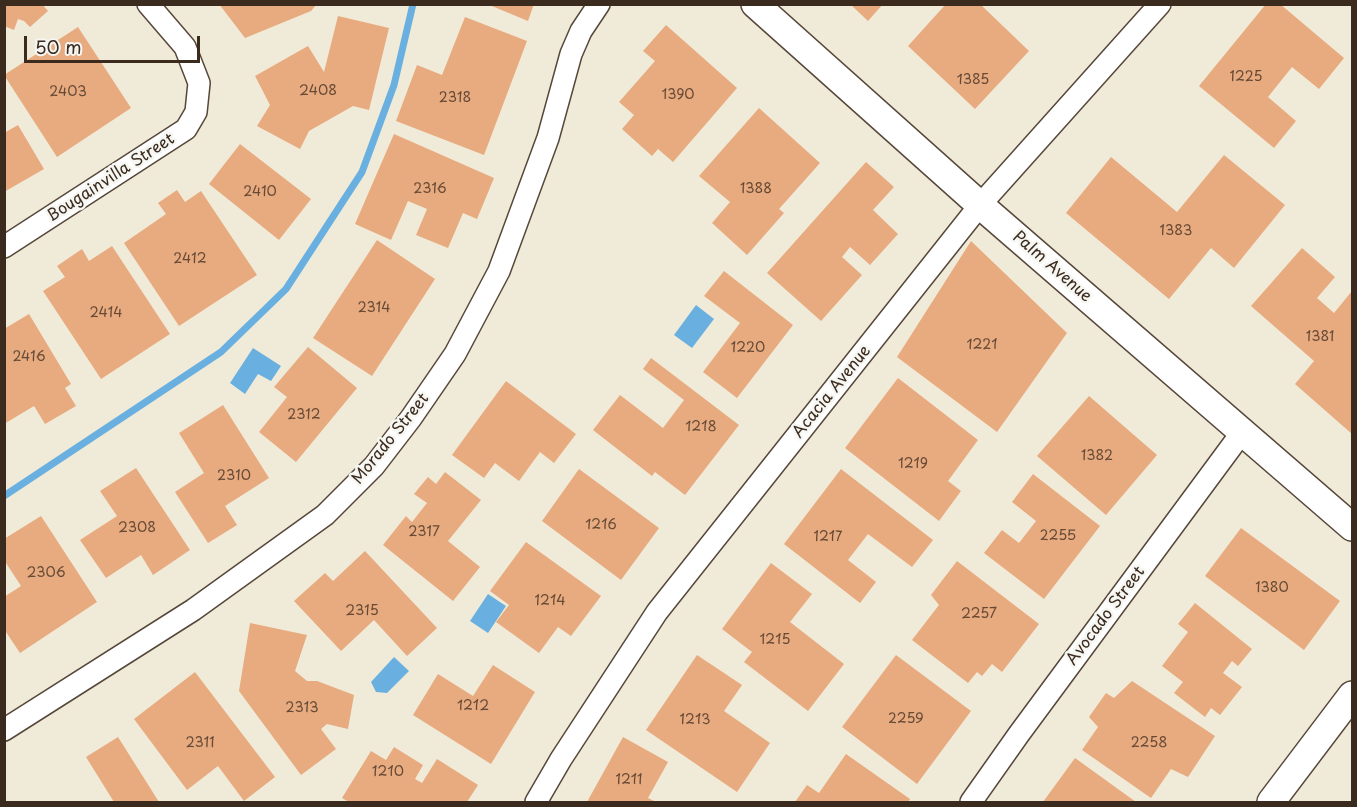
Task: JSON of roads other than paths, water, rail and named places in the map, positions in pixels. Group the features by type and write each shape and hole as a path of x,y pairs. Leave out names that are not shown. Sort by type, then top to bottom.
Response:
{"street":[{"name":"Bougainvilla Street","path":"4,247 186,129 196,112 199,83 185,47 148,4"},
{"name":"Morado Street","path":"4,730 193,610 325,515 374,466 411,418 455,354 499,271 548,138 571,54 581,31 599,4"},
{"name":"Palm Avenue","path":"755,4 980,206 1353,527"},
{"name":"Acacia Avenue","path":"536,802 561,759 657,612 980,206 1160,4"},
{"name":"Avocado Street","path":"971,802 1243,431"},
{"path":"1271,802 1353,695"}],"water":[{"path":"696,305 714,319 692,348 674,335"},
{"path":"253,348 281,366 271,381 258,374 245,394 230,383"},
{"path":"488,594 506,606 488,633 470,621"},
{"path":"394,657 409,671 387,693 376,692 371,682"}],"waterway":[{"path":"4,496 221,352 286,289 362,172 394,85 413,4"}]}
